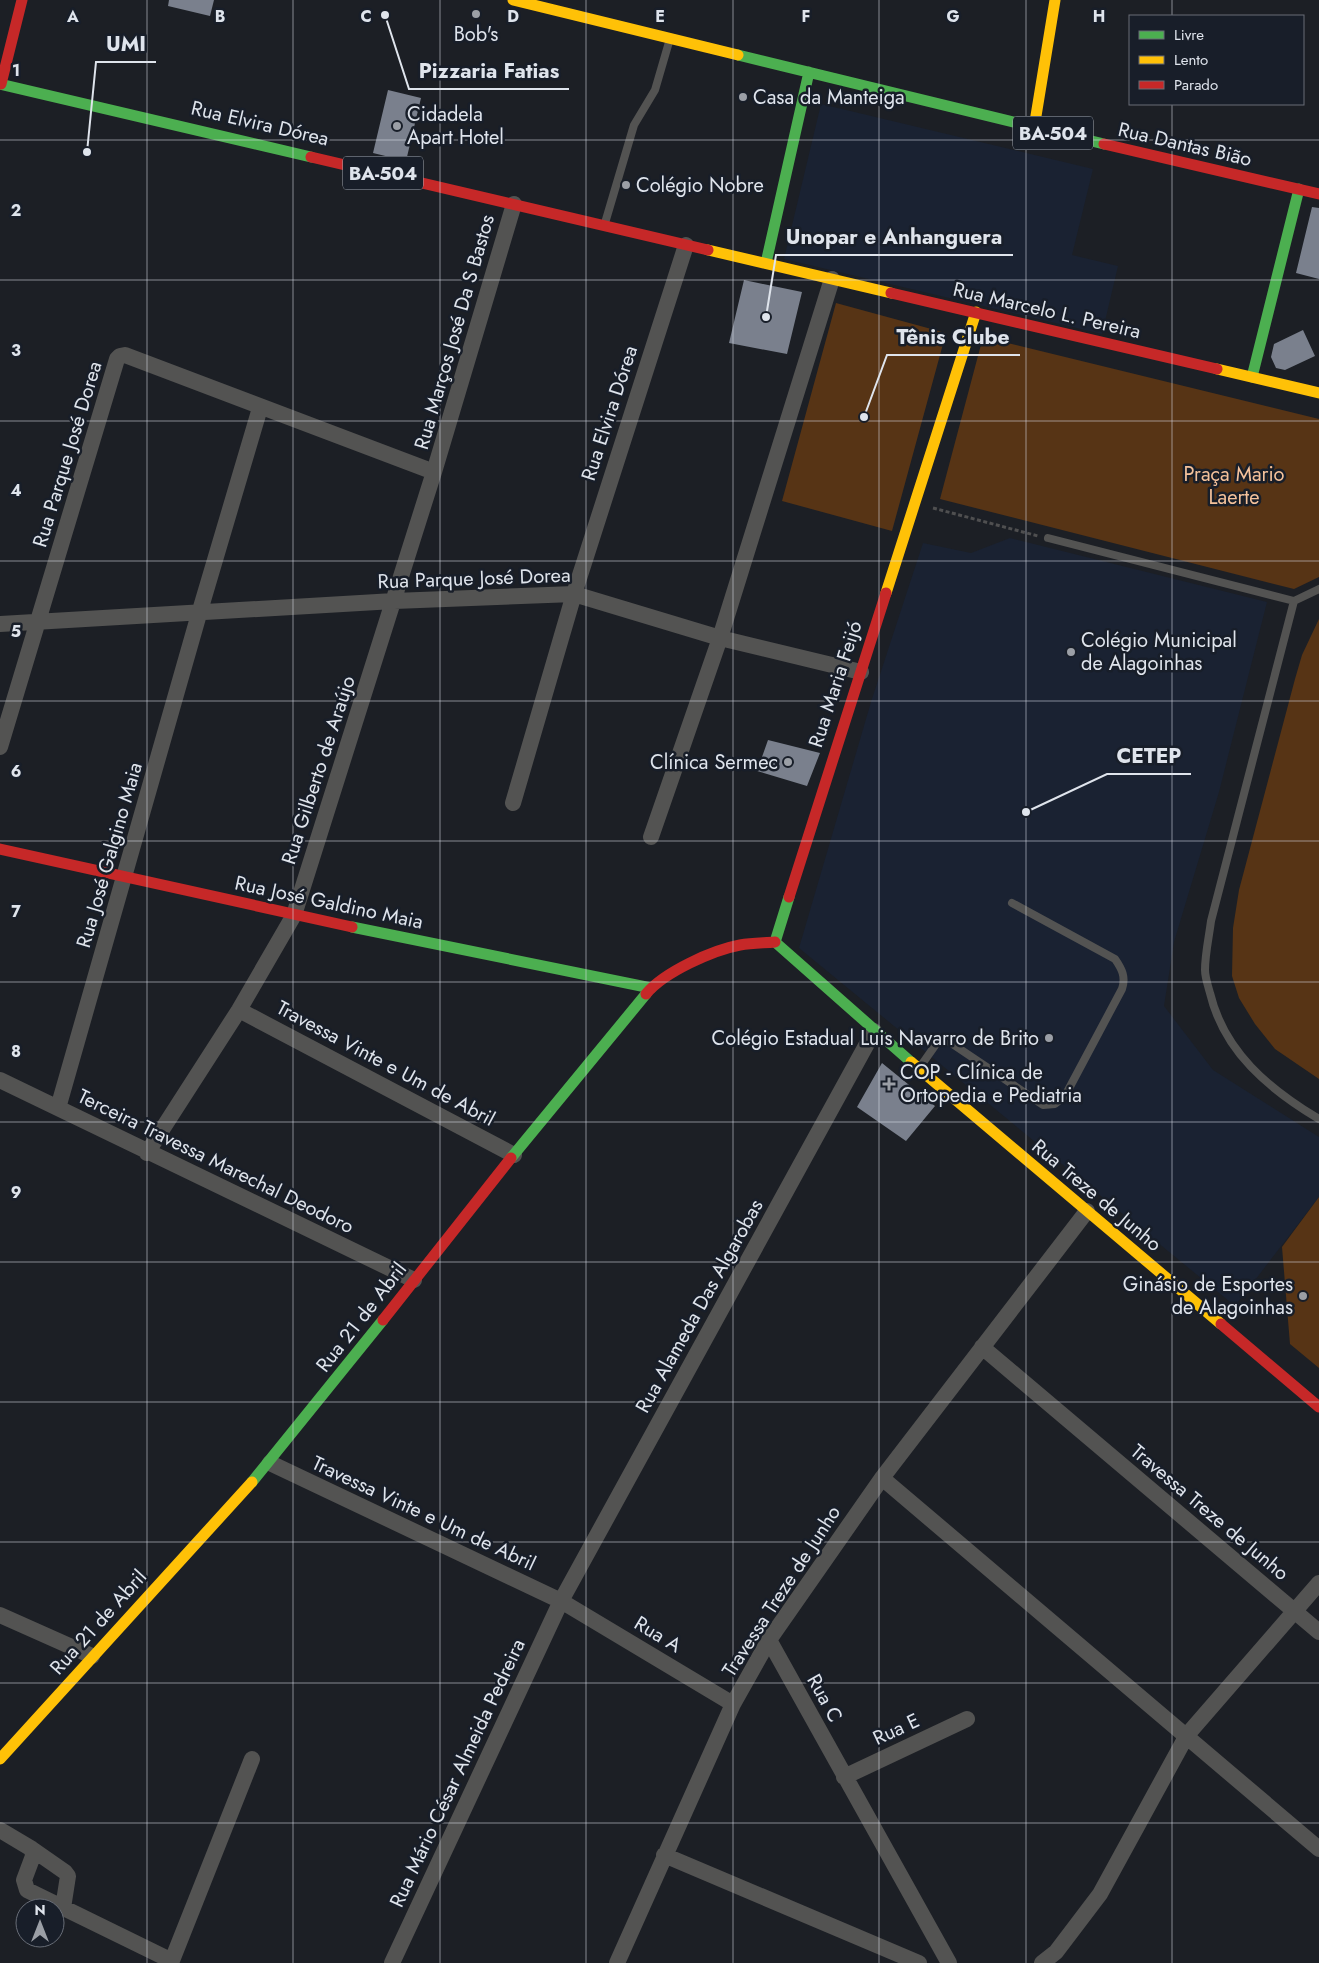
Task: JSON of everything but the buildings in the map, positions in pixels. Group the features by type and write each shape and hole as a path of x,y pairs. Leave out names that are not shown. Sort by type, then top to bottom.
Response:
{"street":[{"path":"0,84 22,0"},
{"name":"BA-504","path":"513,0 809,72"},
{"path":"1034,128 1055,0"},
{"path":"766,263 809,72"},
{"name":"Rua Dantas Bião","path":"809,72 1034,128 1319,194"},
{"name":"Rua Elvira Dórea","path":"0,84 766,263"},
{"path":"1252,377 1299,189"},
{"name":"Rua Marços José Da S Bastos","path":"394,601 514,204"},
{"name":"Rua Elvira Dórea","path":"513,803 574,594 686,245"},
{"name":"Rua Marcelo L. Pereira","path":"766,263 1319,393"},
{"path":"651,837 720,638 832,279"},
{"name":"Rua Maria Feijó","path":"775,942 976,312"},
{"name":"Rua Parque José Dorea","path":"38,623 117,358 120,356 125,356 434,472"},
{"path":"199,614 260,408"},
{"name":"Rua Parque José Dorea","path":"0,624 199,614 394,601 574,594 720,638 861,672"},
{"name":"Rua Gilberto de Araújo","path":"147,1153 239,1010 294,915 394,601"},
{"name":"Rua José Galgino Maia","path":"58,1108 199,614"},
{"path":"0,747 38,623"},
{"name":"Rua José Galdino Maia","path":"0,849 294,915 651,988"},
{"path":"775,942 874,1031"},
{"name":"Rua 21 de Abril","path":"0,1759 92,1656 270,1464 514,1155 651,988 677,970 736,946 775,942"},
{"name":"Travessa Vinte e Um de Abril","path":"239,1010 514,1155"},
{"name":"Rua Treze de Junho","path":"874,1031 1319,1407"},
{"name":"Rua Alameda Das Algarobas","path":"561,1601 874,1031"},
{"name":"Terceira Travessa Marechal Deodoro","path":"0,1080 147,1153 414,1280"},
{"name":"Travessa Treze de Junho","path":"617,1963 733,1704 769,1640 882,1478 1087,1211"},
{"name":"Travessa Treze de Junho","path":"982,1347 1319,1632"},
{"name":"Travessa Vinte e Um de Abril","path":"270,1464 561,1601"},
{"path":"882,1478 1319,1849"},
{"path":"1042,1963 1056,1952 1100,1894 1187,1735 1319,1583"},
{"name":"Rua A","path":"561,1601 733,1704"},
{"name":"Rua Mário César Almeida Pedreira","path":"392,1963 561,1601"},
{"path":"0,1615 92,1656"},
{"name":"Rua C","path":"769,1640 949,1963"},
{"name":"Rua E","path":"844,1777 966,1719"},
{"path":"65,1909 172,1962 252,1759"},
{"path":"0,1830 58,1866 68,1876 65,1898"},
{"path":"32,1849 33,1856 24,1885 27,1890 43,1898"},
{"path":"664,1855 919,1963"}],"lane":[{"path":"605,225 634,125 655,90 670,38"},
{"path":"1048,538 1294,601 1319,589"},
{"path":"1294,601 1211,921 1205,972 1213,1004 1220,1022 1244,1062 1287,1100 1319,1119"},
{"path":"919,1069 940,1040 945,1039 1043,1105 1055,1104 1065,1096 1122,989 1124,982 1122,968 1115,959 1012,903"}],"path":[{"path":"915,503 1048,538"}],"shaded area":[{"path":"821,104 1093,169 1072,255 1118,266 1102,334 784,259"},
{"path":"1010,538 1267,602 1219,792 1174,942 1164,1006 1213,1070 1319,1137 1319,1197 1235,1306 799,948 871,702 923,543 971,553"}],"green space":[{"path":"836,303 946,333 892,531 782,501"},
{"name":"Praça Mario Laerte","path":"983,337 1319,419 1319,577 1294,589 940,499"},
{"path":"1319,619 1319,1079 1275,1049 1255,1024 1239,998 1232,976 1233,928 1239,890 1302,655"},
{"name":"Ginásio de Esportes de Alagoinhas","path":"1319,1197 1319,1368 1290,1344 1282,1247"}],"traffic: fast":[{"path":"738,55 1104,144"},
{"path":"766,263 809,72"},
{"path":"0,84 311,157"},
{"path":"1252,377 1299,189"},
{"path":"789,897 775,942 911,1062"},
{"path":"352,927 651,988"},
{"path":"511,1158 646,994"},
{"path":"252,1482 383,1320"}],"traffic: slow":[{"path":"513,0 738,55"},
{"path":"1034,128 1055,0"},
{"path":"708,250 891,293"},
{"path":"886,593 976,312"},
{"path":"1217,369 1319,393"},
{"path":"911,1062 1221,1324"},
{"path":"0,1759 252,1482"}],"traffic: jam":[{"path":"1,84 22,0"},
{"path":"1104,144 1319,194"},
{"path":"311,157 708,250"},
{"path":"891,293 1217,369"},
{"path":"789,897 886,593"},
{"path":"0,849 352,927"},
{"path":"646,994 664,978 703,957 740,945 775,942"},
{"path":"383,1320 511,1158"},
{"path":"1221,1324 1319,1407"}],"place":[{"name":"Bob's","path":"476,14"},
{"name":"Pizzaria Fatias","path":"385,15"},
{"name":"Casa da Manteiga","path":"743,97"},
{"name":"Cidadela Apart Hotel","path":"397,126"},
{"name":"UMI","path":"87,152"},
{"name":"Colégio Nobre","path":"626,185"},
{"name":"Unopar e Anhanguera","path":"766,317"},
{"name":"Tênis Clube","path":"864,417"},
{"name":"Colégio Municipal de Alagoinhas","path":"1071,652"},
{"name":"Clínica Sermec","path":"788,762"},
{"name":"CETEP","path":"1026,812"},
{"name":"Colégio Estadual Luis Navarro de Brito","path":"1049,1038"},
{"name":"COP - Clínica de Ortopedia e Pediatria","path":"889,1084"},
{"name":"Ginásio de Esportes de Alagoinhas","path":"1303,1296"}]}
